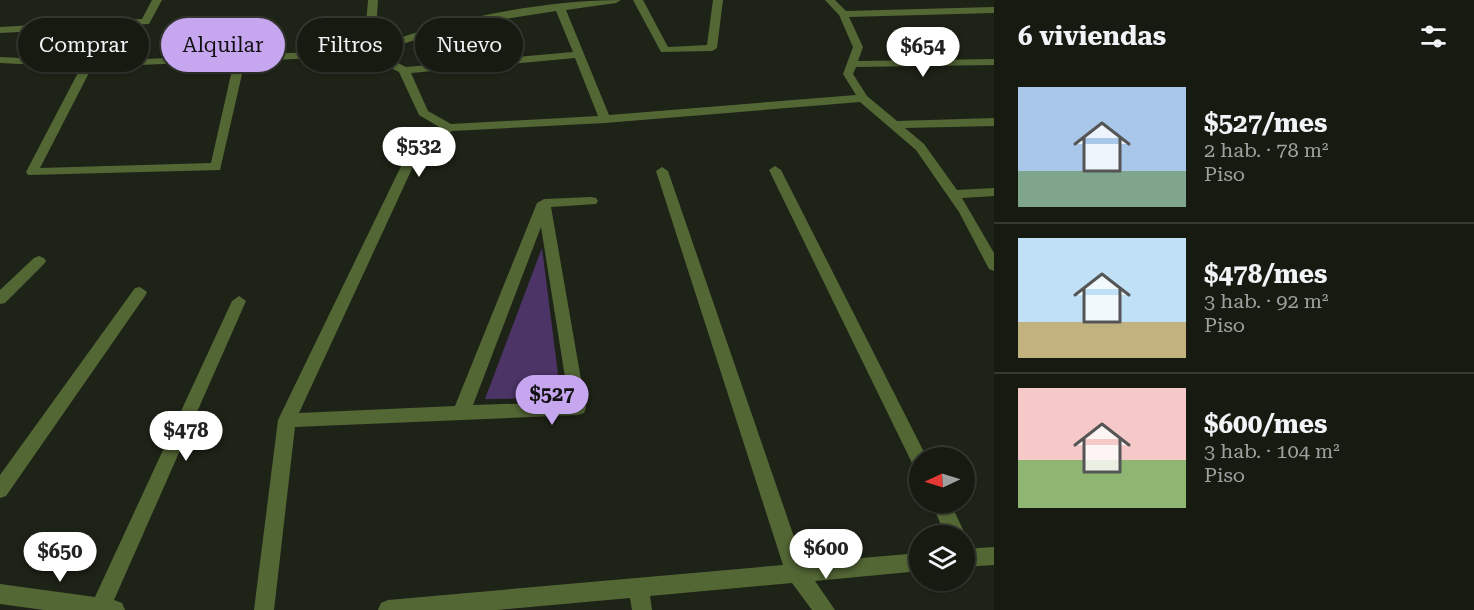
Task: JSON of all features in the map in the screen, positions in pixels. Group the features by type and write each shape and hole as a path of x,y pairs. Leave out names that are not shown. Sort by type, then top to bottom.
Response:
{"street":[{"path":"147,18 158,0"},
{"path":"372,18 373,0"},
{"path":"403,38 498,17 616,0"},
{"path":"638,0 665,50 712,48 718,0"},
{"path":"830,0 843,14 858,47 848,74 863,98 920,147 965,211 994,266"},
{"path":"560,8 605,119"},
{"path":"843,14 994,10"},
{"path":"0,30 18,29"},
{"path":"579,55 404,70 423,113 449,128 605,119 863,98"},
{"path":"0,60 18,61"},
{"path":"852,64 994,62"},
{"path":"83,72 32,172 216,166 237,72"},
{"path":"895,126 994,122"},
{"path":"264,610 287,420 412,156 449,128"},
{"path":"775,170 913,447"},
{"path":"662,171 796,573 825,610"},
{"path":"953,194 994,192"},
{"path":"544,203 591,201"},
{"path":"287,420 578,408 544,203"},
{"path":"462,411 544,203"},
{"path":"0,299 39,261"},
{"path":"0,490 140,292"},
{"path":"0,594 34,605 107,609 239,301"},
{"path":"975,556 994,556"},
{"path":"388,610 909,563"},
{"path":"638,587 642,610"}],"shaded area":[{"path":"542,248 561,398 485,399"}]}
